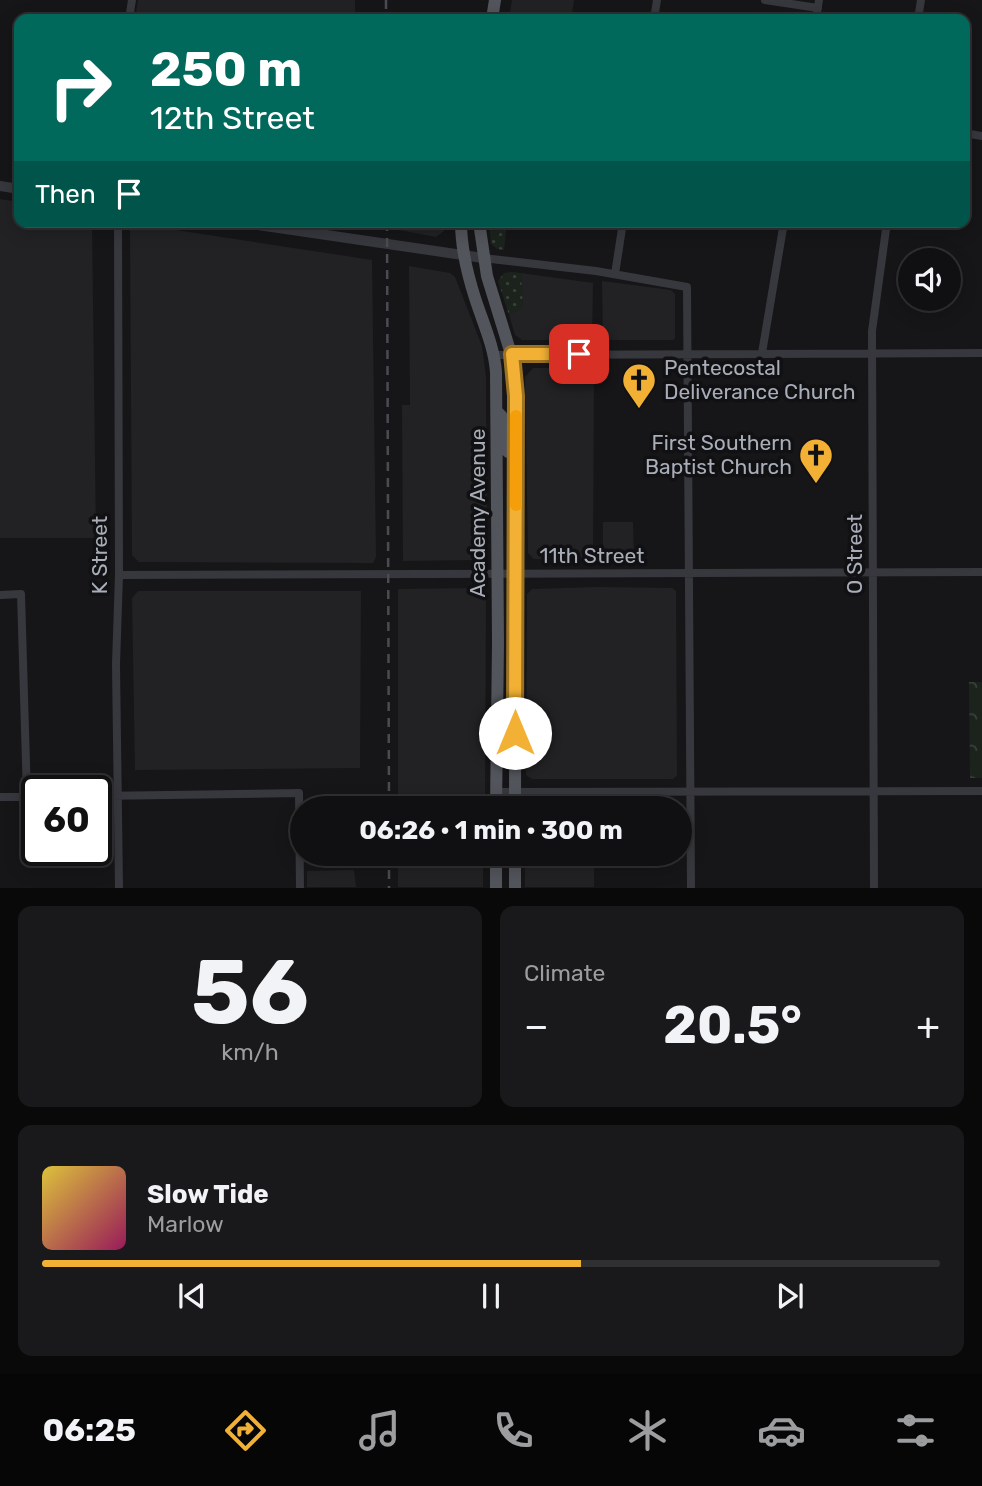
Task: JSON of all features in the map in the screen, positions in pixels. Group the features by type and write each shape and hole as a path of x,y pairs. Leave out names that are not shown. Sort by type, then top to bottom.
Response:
{"main road":[{"name":"Academy Avenue","path":"462,228 468,275 494,355 497,412 496,796"},
{"name":"Academy Avenue","path":"480,228 483,258 512,354 516,396 515,796"},
{"path":"497,412 502,415 506,424 508,457 516,476"},
{"path":"496,866 496,887"},
{"path":"514,887 515,866"}],"street":[{"path":"765,0 819,4"},
{"name":"K Street","path":"118,228 116,664 119,887"},
{"path":"278,228 464,256 615,274 687,287 691,887"},
{"path":"615,274 622,228"},
{"path":"762,353 783,228"},
{"name":"O Street","path":"874,887 872,354 874,310 886,228"},
{"path":"494,355 982,354"},
{"name":"11th Street","path":"118,575 982,572"},
{"path":"0,595 21,594 26,775"},
{"path":"496,792 982,791"},
{"path":"112,795 299,793 300,887"},
{"path":"0,797 21,797"}],"shaded area":[{"path":"138,0 355,0 355,14 136,14"},
{"path":"512,0 574,0 572,14 510,14"},
{"path":"0,199 14,201 14,228 92,228 96,538 0,538"},
{"path":"163,228 372,260 376,557 373,563 139,562 132,555 130,230"},
{"path":"399,228 444,228 436,237"},
{"path":"409,266 450,273 455,277 482,346 486,377 487,553 479,560 403,561 402,405 410,405"},
{"path":"521,273 593,283 592,340 522,340 515,335 509,315 523,307"},
{"path":"602,281 671,290 675,294 675,338 603,340"},
{"path":"533,368 594,368 593,559 534,559 528,553 525,377"},
{"path":"603,522 633,522 634,559 603,559"},
{"path":"479,588 486,594 485,796 398,796 398,589"},
{"path":"672,588 676,591 677,775 673,779 532,779 526,775 527,594 532,589"},
{"path":"138,591 361,591 360,768 135,770 132,598"},
{"path":"398,866 483,866 483,887 398,887"},
{"path":"525,866 594,866 594,887 525,887"},
{"path":"354,870 356,887 307,887 307,871"}],"green space":[{"path":"490,228 506,228 504,250 491,244"},
{"path":"504,273 521,273 523,308 509,315 498,281"},
{"path":"969,682 982,682 982,778 970,778"}],"railway":[{"path":"386,0 386,14"},
{"path":"387,228 389,796"},
{"path":"389,866 389,888"}],"slow traffic":[{"path":"516,416 516,505"}],"place":[{"name":"Pentecostal Deliverance Church","path":"639,410"},
{"name":"First Southern Baptist Church","path":"816,485"}],"route":[{"path":"515,733 516,396 512,354 579,354"}]}
